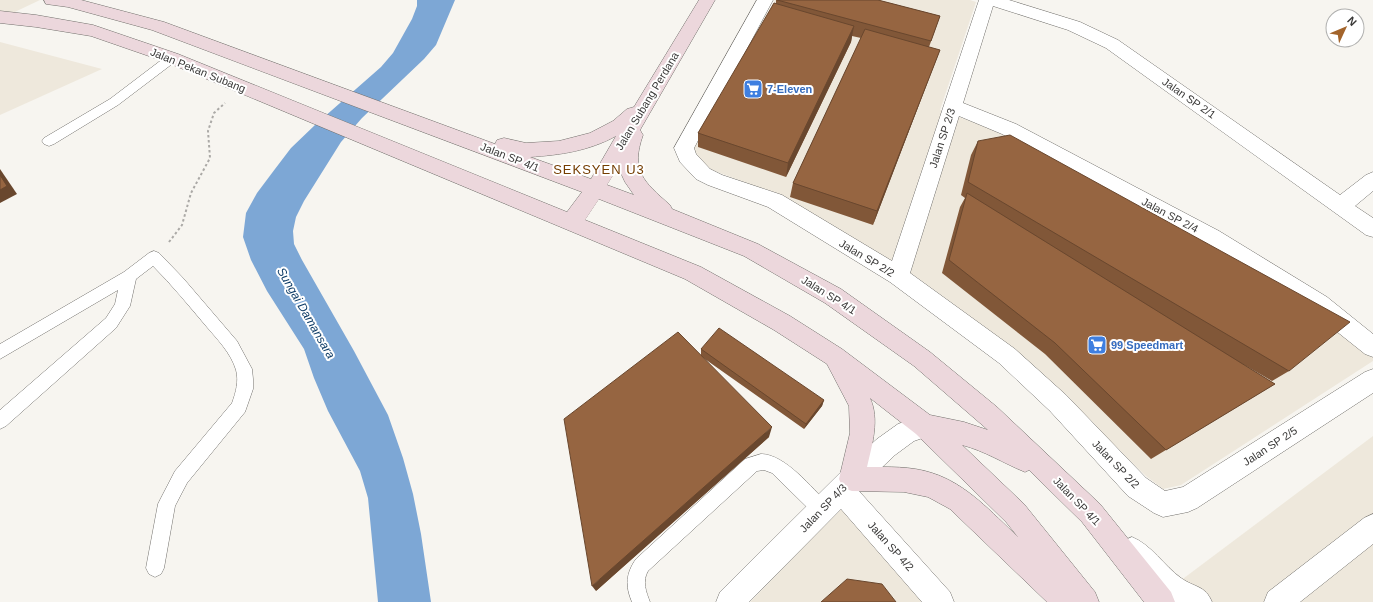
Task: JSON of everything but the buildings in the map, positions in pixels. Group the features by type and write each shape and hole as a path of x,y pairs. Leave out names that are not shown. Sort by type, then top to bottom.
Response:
{"main road":[{"name":"Jalan SP 4/1","path":"52,0 68,2 158,26 670,217 751,250 833,296 922,359 989,415 1091,513 1161,602"},
{"name":"Jalan Subang Perdana","path":"572,222 595,189 707,0"},
{"name":"Jalan Pekan Subang","path":"0,17 36,21 93,31 172,58 572,222"},
{"path":"433,128 526,150 559,148 595,139 620,126 642,108"},
{"path":"642,108 630,145 627,163 635,180 648,199 670,217"},
{"path":"572,222 693,274 782,323 834,356 925,426 1015,513 1085,602"},
{"path":"834,356 861,404 862,433 846,484 904,480 930,485 959,500 1067,602"},
{"path":"925,426 953,430 978,437 1011,452 1055,478"}],"street":[{"name":"Jalan SP 2/2","path":"765,0 684,148 687,157 694,166 703,174 715,180 775,202 898,276 1007,356 1058,403 1137,487 1163,504"},
{"name":"Jalan SP 2/3","path":"898,276 987,0"},
{"name":"Jalan SP 2/1","path":"991,0 1074,26 1112,44 1372,228"},
{"name":"Jalan SP 2/4","path":"953,106 1009,129 1212,237 1319,304 1373,347"},
{"path":"1341,206 1373,180"},
{"name":"Jalan SP 2/5","path":"1163,504 1188,499 1373,380"},
{"name":"Jalan SP 4/3","path":"730,602 846,484 886,447 907,432 925,426"},
{"name":"Jalan SP 4/2","path":"846,484 940,602"},
{"path":"1091,513 1172,588 1198,602"},
{"path":"1279,601 1373,527"}],"lane":[{"path":"50,141 114,102 172,58"},
{"path":"0,352 129,276 154,257 178,282 232,346 244,369 245,389 239,407 181,477 167,504 155,568"},
{"path":"0,421 111,323 122,306 129,276"},
{"path":"641,602 634,581 637,572 642,565 751,465 759,461 769,462 778,467 822,510"}],"path":[{"path":"154,257 164,249 182,225 191,193 210,158 208,131 214,113 241,87"}],"shaded area":[{"path":"0,0 40,0 0,19"},
{"path":"775,0 970,0 976,2 940,110 1005,134 1311,307 1373,357 1373,361 1181,485 1163,489 1146,476 1018,352 916,277 780,196 707,168 697,156 693,147"},
{"path":"0,42 102,69 0,115"},
{"path":"1373,436 1373,602 1183,602 1172,587"},
{"path":"842,508 925,602 750,602"}],"water":[{"name":"Sungai Damansara","path":"417,0 455,0 436,45 424,59 362,118 341,142 304,201 296,217 293,231 294,244 302,260 354,351 388,415 403,458 413,494 421,534 431,602 378,602 368,498 360,471 328,411 304,349 267,291 251,260 243,237 246,213 257,193 291,148 381,67 393,53 412,19 417,6"}],"place":[{"name":"7-Eleven","path":"753,89"},
{"name":"99 Speedmart","path":"1097,345"}],"district":[{"name":"SEKSYEN U3","path":"599,169"}]}
